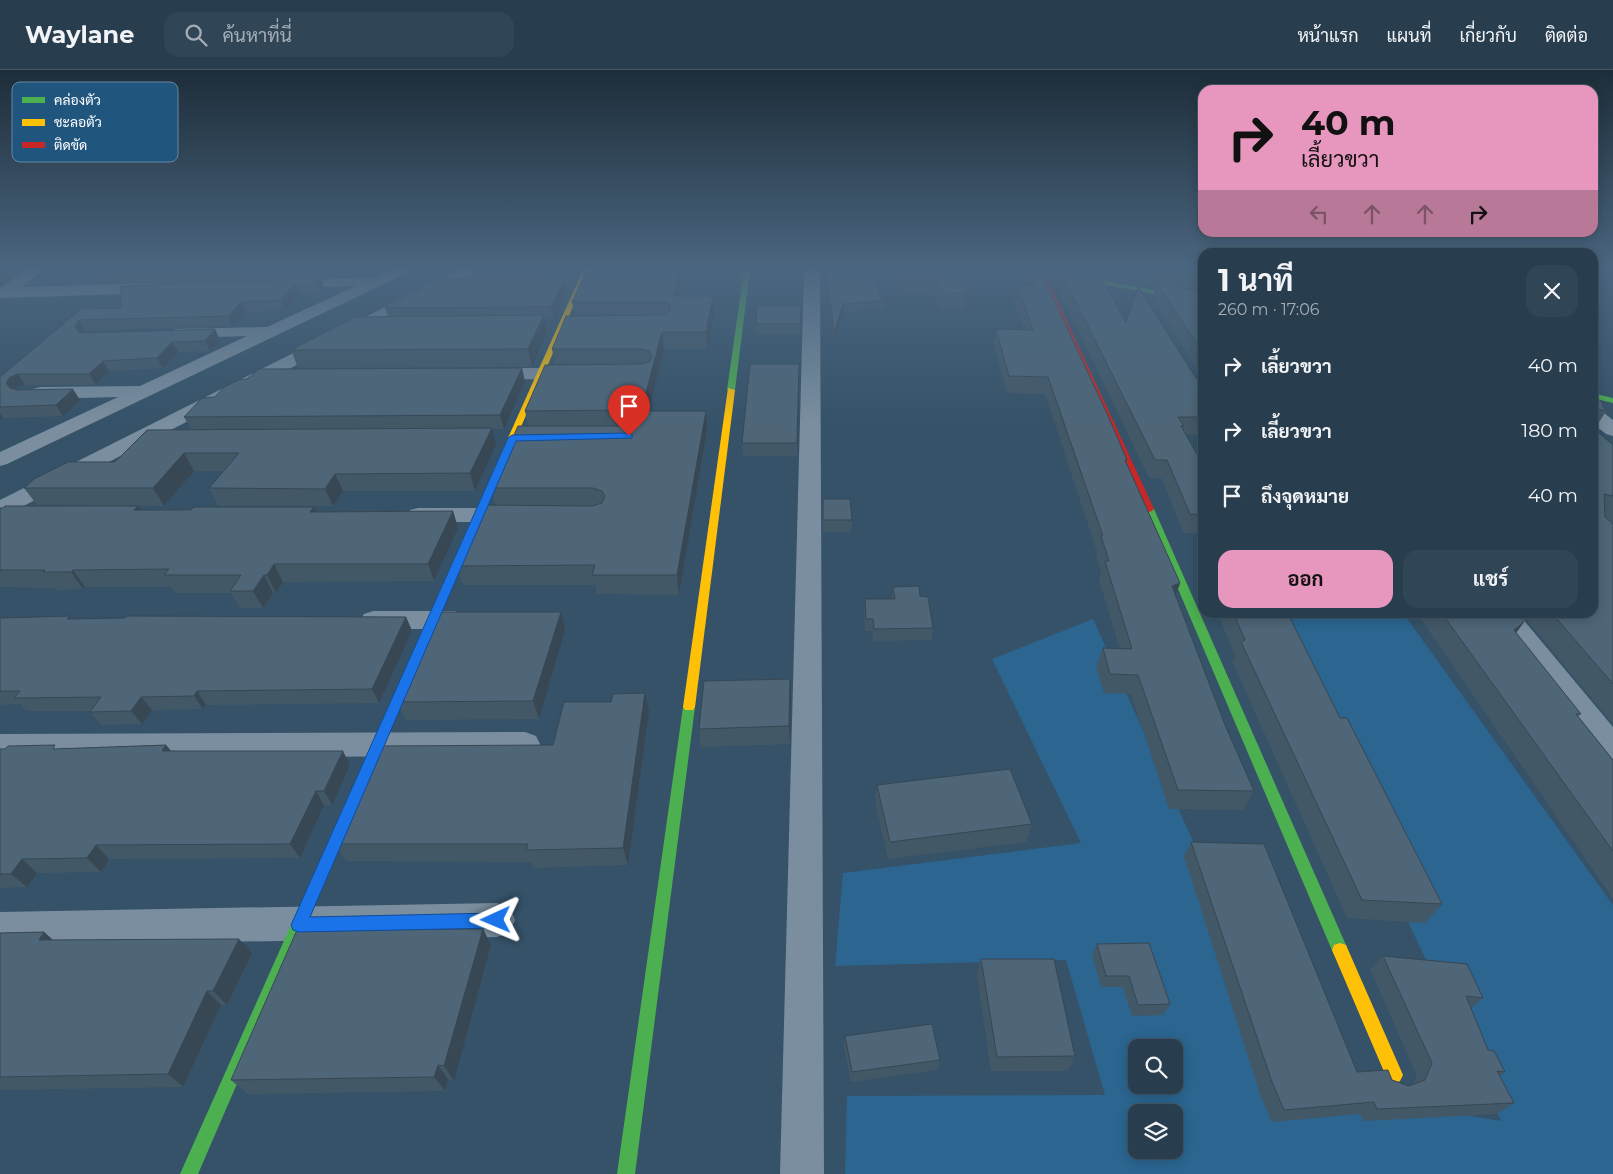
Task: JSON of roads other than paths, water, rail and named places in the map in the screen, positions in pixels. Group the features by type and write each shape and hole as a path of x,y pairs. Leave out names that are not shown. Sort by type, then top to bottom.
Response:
{"street":[{"path":"0,460 294,322"},
{"path":"0,509 369,322"},
{"path":"189,1174 563,322"},
{"path":"626,1174 740,322"},
{"path":"802,1174 811,322"},
{"path":"1062,322 1117,435 1394,1075"},
{"path":"542,327 580,326"},
{"path":"358,327 396,327"},
{"path":"168,334 274,331"},
{"path":"470,375 588,374"},
{"path":"260,376 300,376"},
{"path":"25,393 145,391"},
{"path":"1598,396 1613,400"},
{"path":"1598,418 1613,430"},
{"path":"138,439 185,439"},
{"path":"0,514 40,514"},
{"path":"399,515 528,516"},
{"path":"1507,618 1613,748"},
{"path":"353,620 480,620"},
{"path":"0,746 525,744"},
{"path":"0,928 299,925 496,920"}]}
